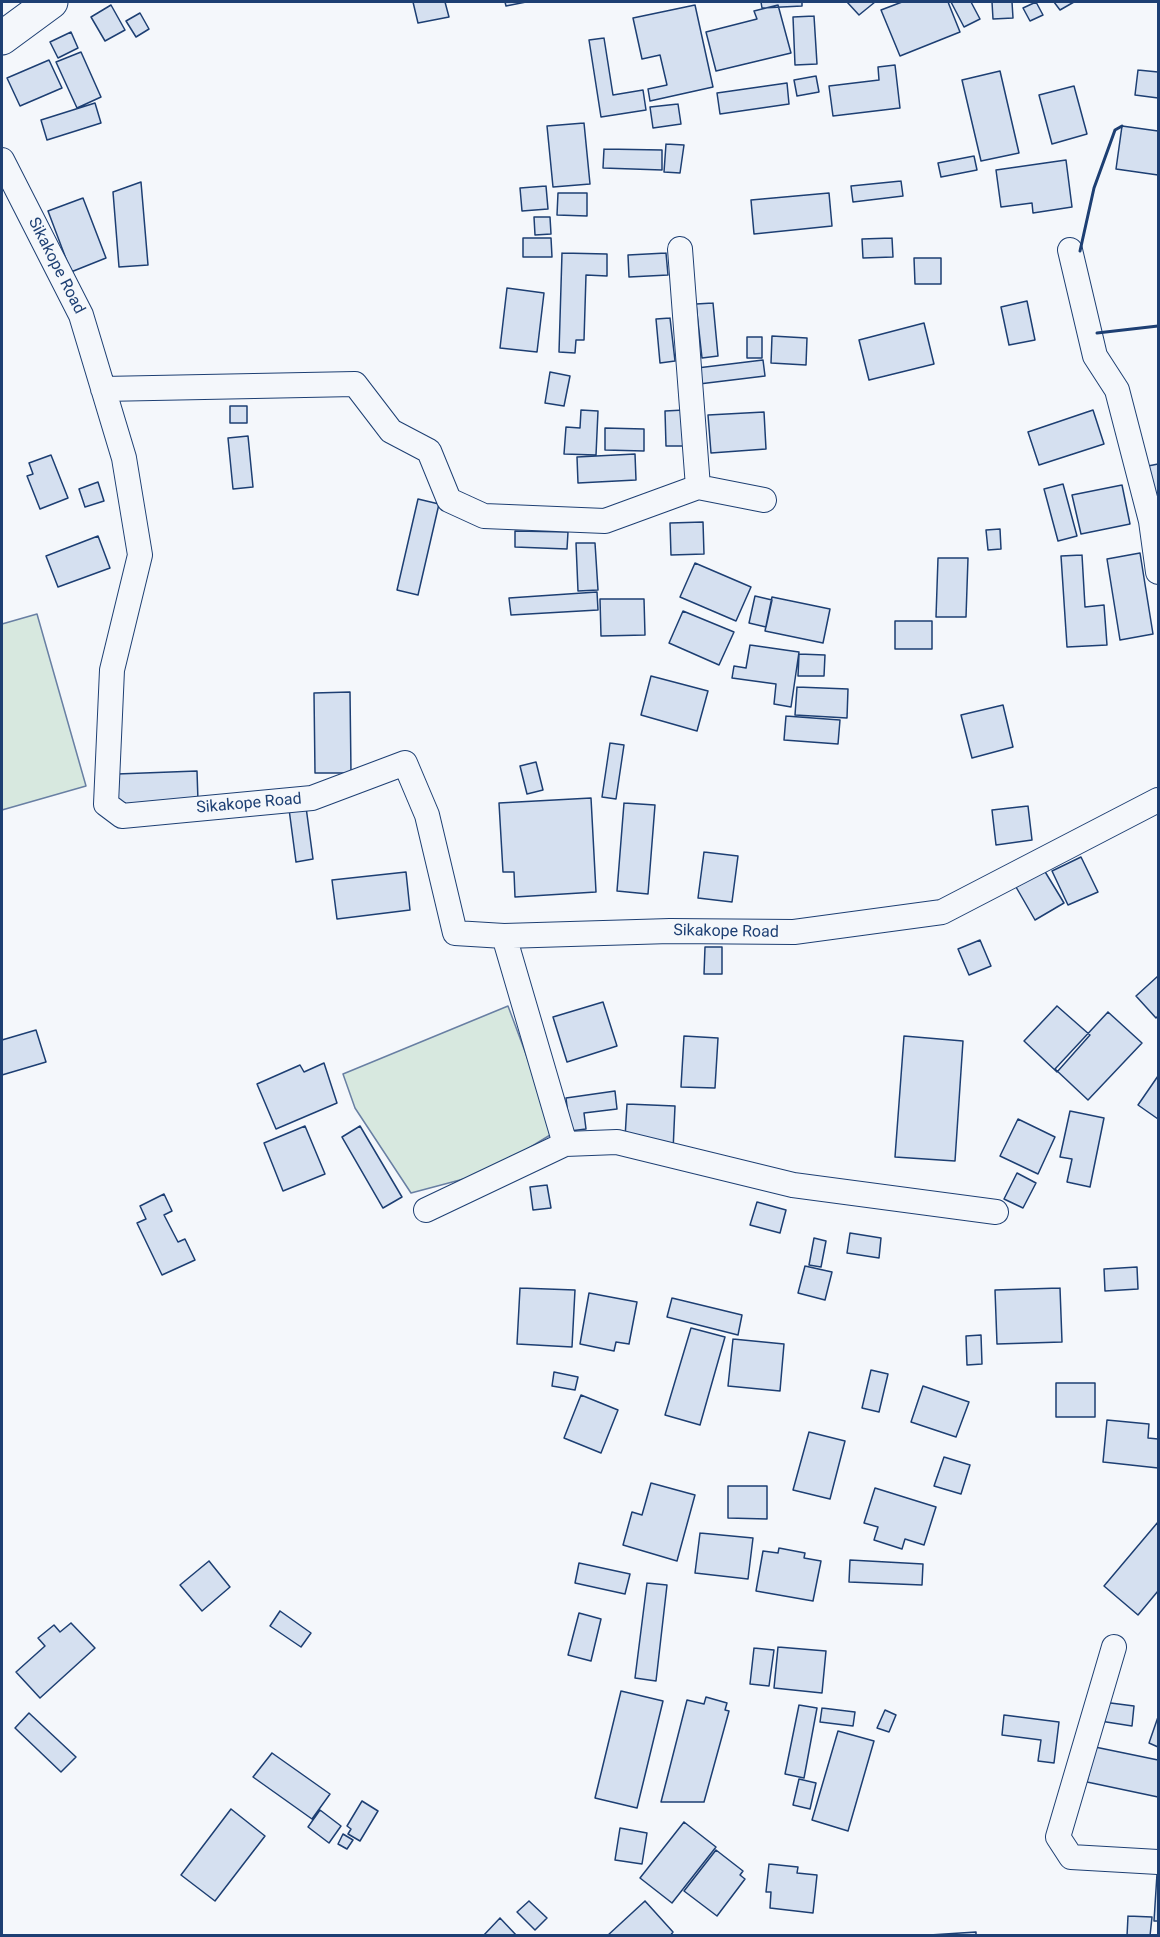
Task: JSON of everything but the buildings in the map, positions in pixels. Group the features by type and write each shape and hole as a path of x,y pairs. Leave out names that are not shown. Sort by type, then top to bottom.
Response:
{"highway":[{"path":"2,38 51,2"}],"street":[{"name":"Sikakope Road","path":"2,160 81,315 124,458 140,555 112,670 106,804 122,816 312,798 405,763 427,815 455,933 504,936 670,931 794,933 942,912 1158,800"},
{"path":"680,249 698,487"},
{"path":"1070,250 1095,356 1117,390 1151,521 1158,572"},
{"path":"103,390 355,384 391,431 429,451 449,500 484,516 606,521 698,487 764,500"},
{"path":"504,936 565,1144"},
{"path":"426,1210 565,1144 616,1142 793,1185 996,1212"},
{"path":"1114,1647 1058,1837 1071,1857 1158,1862"}],"shaded area":[{"path":"37,614 86,786 2,810 2,624"},
{"path":"508,1006 555,1132 490,1172 411,1193 355,1108 343,1074"}],"wall":[{"path":"1080,251 1094,188 1115,130 1122,126"},
{"path":"1097,333 1158,326"}]}
